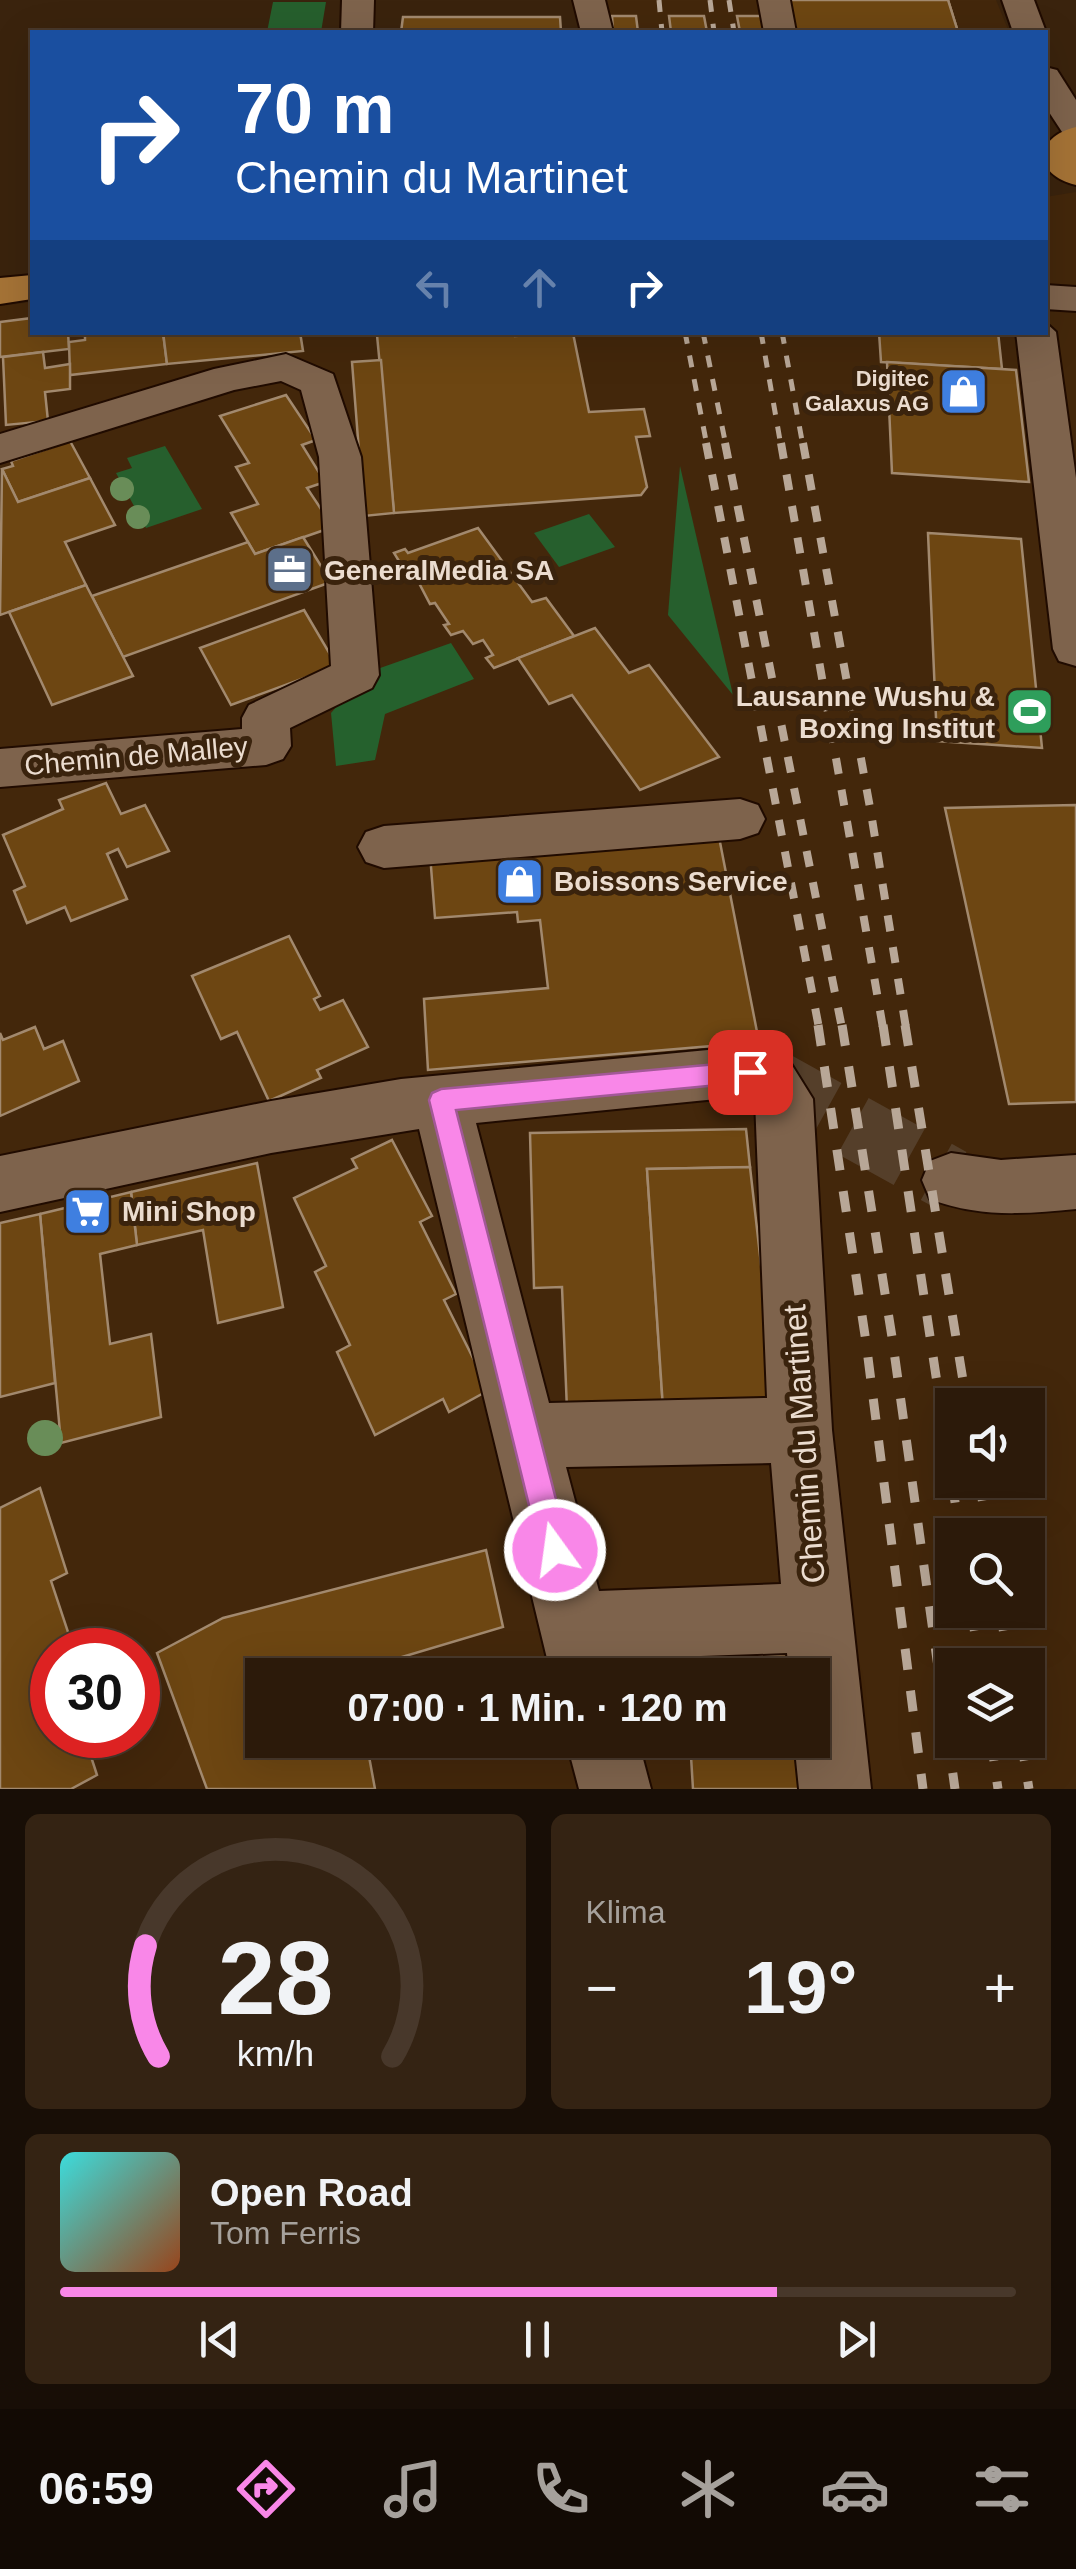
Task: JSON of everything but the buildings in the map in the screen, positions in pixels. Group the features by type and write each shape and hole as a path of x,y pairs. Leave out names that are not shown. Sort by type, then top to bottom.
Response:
{"main road":[{"path":"0,290 30,287"}],"street":[{"path":"357,30 358,0"},
{"path":"590,0 597,30"},
{"path":"774,0 780,30"},
{"path":"1018,0 1028,30"},
{"path":"1048,82 1076,128"},
{"path":"1048,297 1076,299"},
{"path":"1036,335 1076,649"},
{"name":"Chemin de Malley","path":"0,449 228,378 286,368 319,383 340,456 355,675 266,718 266,746 0,768"},
{"path":"384,846 740,820"},
{"name":"Chemin du Martinet","path":"0,1184 271,1127 441,1100 750,1072 777,1090 800,1430 835,1789"},
{"path":"441,1100 580,1650 818,1618"},
{"path":"951,1180 1001,1188 1076,1182"},
{"path":"526,1436 800,1430"},
{"path":"607,1758 615,1789"}],"shaded area":[{"path":"600,0 996,0 1008,30 605,30"},
{"path":"1076,192 1076,1789 0,1789 0,306 30,302 30,335 1048,335 1048,197"}],"green space":[{"path":"273,2 326,2 321,30 267,30"},
{"path":"165,446 202,509 146,528 116,473 132,468 127,458"},
{"path":"680,466 733,695 668,615"},
{"path":"589,514 615,547 559,567 534,533"},
{"path":"451,643 474,679 385,714 375,760 336,766 331,713 366,673"}],"tunnel":[{"path":"770,1080 951,1180"}],"railway":[{"path":"659,0 662,30"},
{"path":"710,0 714,30"},
{"path":"729,0 734,30"},
{"path":"686,335 707,446"},
{"path":"704,335 726,446"},
{"path":"762,335 781,446"},
{"path":"783,335 803,446"},
{"path":"706,443 819,1028"},
{"path":"725,443 842,1028"},
{"path":"781,443 883,1028"},
{"path":"803,443 906,1028"},
{"path":"818,1025 866,1342 923,1789"},
{"path":"842,1025 892,1337 955,1789"},
{"path":"883,1025 957,1518"},
{"path":"905,1025 964,1388"},
{"path":"982,1498 985,1518"},
{"path":"974,1628 977,1648"},
{"path":"1003,1628 1006,1648"},
{"path":"994,1758 998,1789"},
{"path":"1024,1758 1029,1789"}],"place":[{"name":"Digitec Galaxus AG","path":"964,391"},
{"name":"GeneralMedia SA","path":"289,570"},
{"name":"Lausanne Wushu & Boxing Institut","path":"1030,712"},
{"name":"Boissons Service","path":"519,881"},
{"name":"Mini Shop","path":"87,1211"}],"route":[{"path":"555,1550 441,1100 750,1072"}]}
